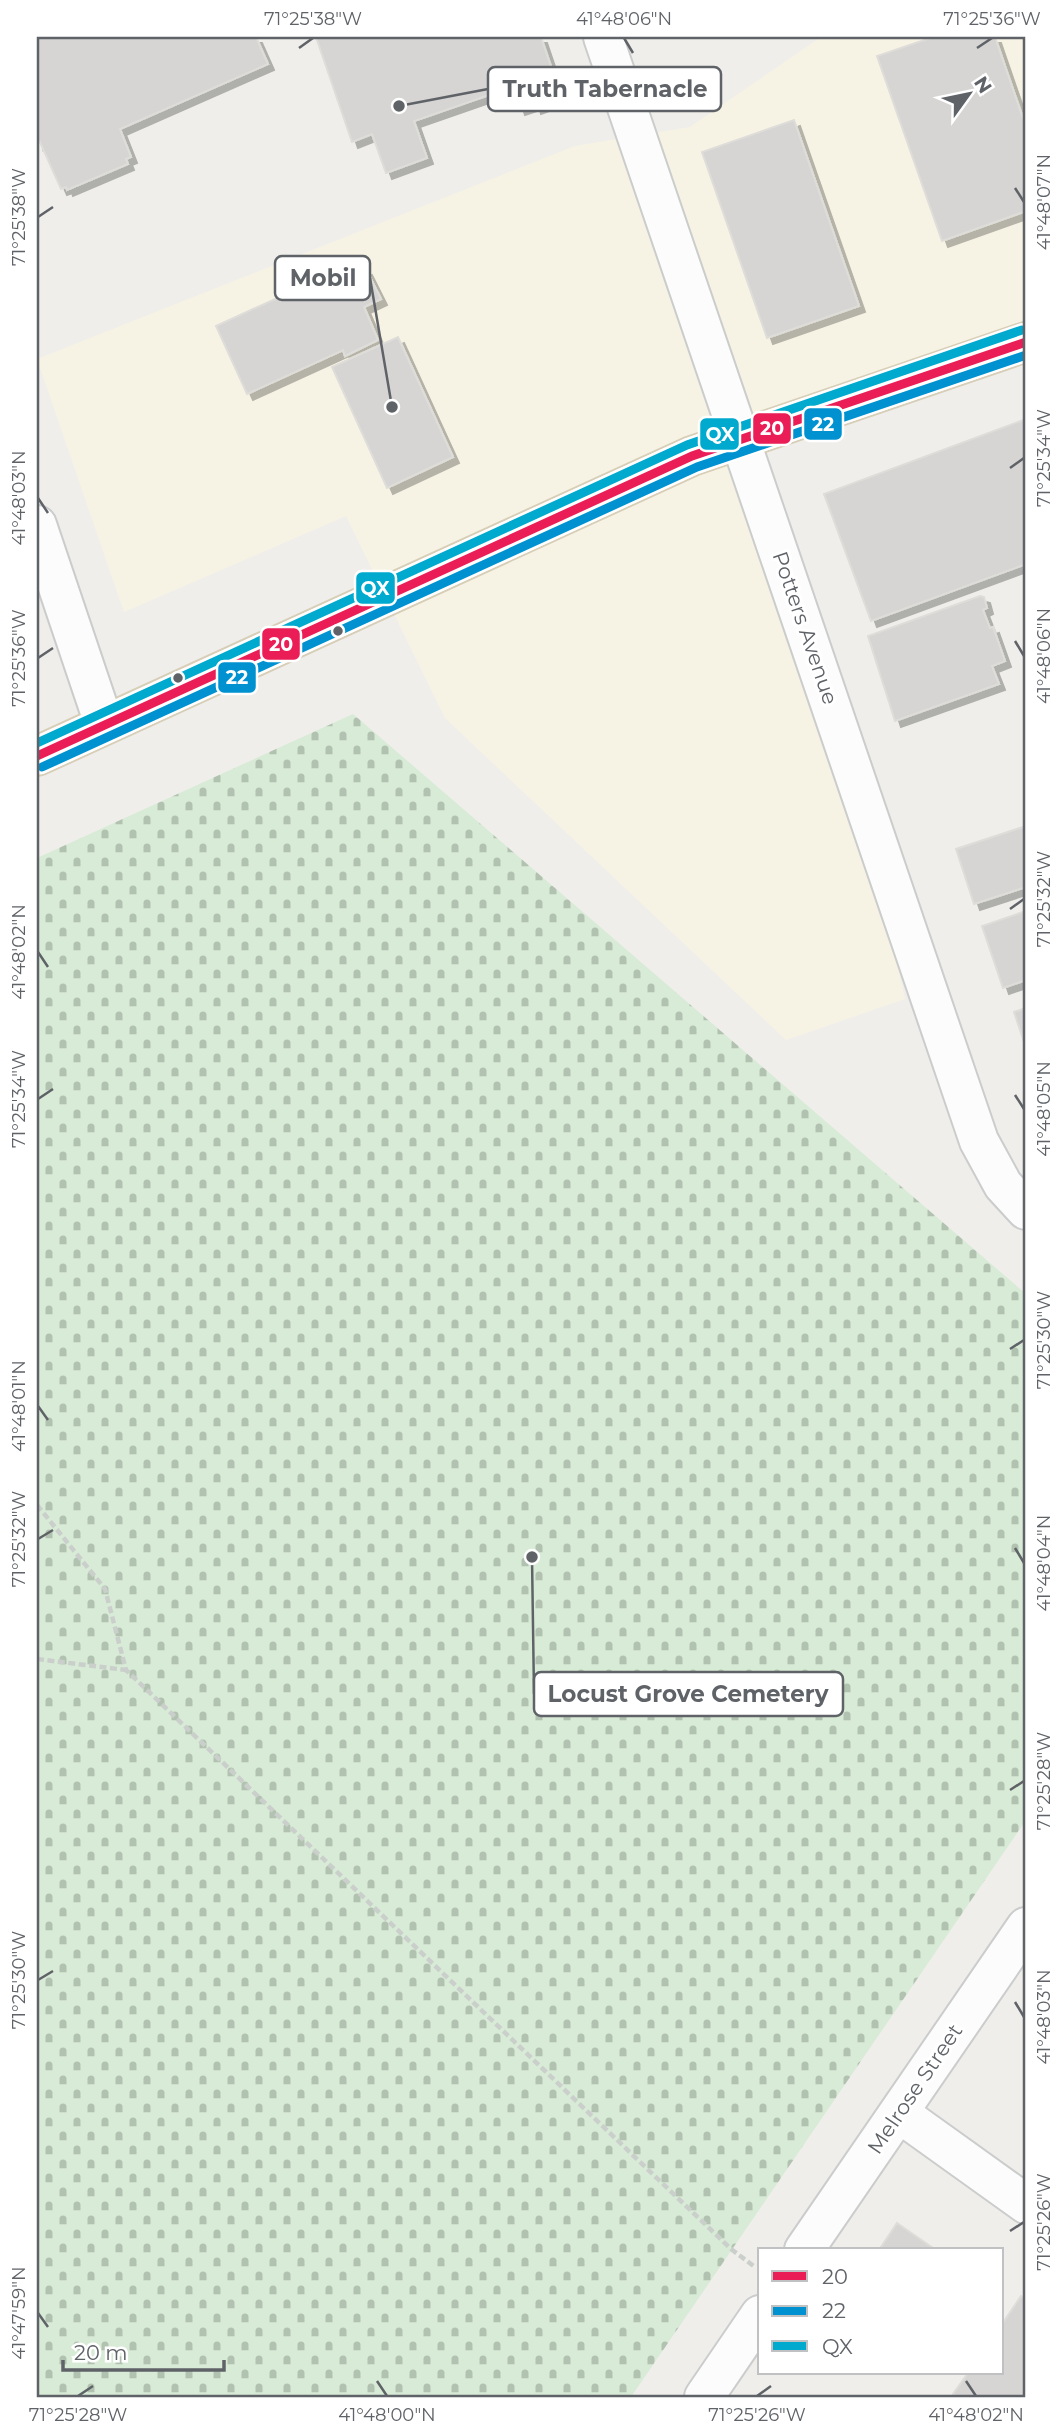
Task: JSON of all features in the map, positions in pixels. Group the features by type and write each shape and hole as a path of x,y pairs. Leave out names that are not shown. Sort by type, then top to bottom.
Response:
{"main road":[{"path":"37,757 663,468 740,439 1026,342"}],"street":[{"name":"Potters Avenue","path":"603,37 979,1141 1003,1185 1026,1210"},
{"path":"37,525 104,724"},
{"name":"Melrose Street","path":"805,2248 1026,1927"},
{"path":"899,2113 1026,2204"},
{"path":"704,2397 758,2318"}],"path":[{"path":"37,1505 105,1589 125,1670 731,2249 758,2269"},
{"path":"37,1659 125,1670"}],"shaded area":[{"path":"821,37 1026,37 1026,360 742,456 738,472 897,964 905,999 786,1040 445,718 346,516 124,612 37,359 575,146 690,127"}],"green space":[{"path":"353,714 1026,1294 1026,1820 631,2397 37,2397 37,858"}],"building":[{"path":"37,37 256,37 268,64 120,129 131,157 126,159 128,164 67,190 66,187 61,189 40,142 37,144"},
{"path":"316,37 541,37 561,96 557,97 558,100 535,108 534,104 519,109 512,87 414,121 427,158 386,173 372,134 352,142"},
{"path":"933,37 995,37 1026,127 1026,211 942,241 877,56"},
{"path":"794,120 859,306 767,338 702,152"},
{"path":"345,267 349,277 366,269 381,299 364,307 378,340 345,356 343,350 247,394 216,326"},
{"path":"398,337 453,457 387,488 332,367"},
{"path":"1026,419 1026,564 871,621 824,494"},
{"path":"980,596 984,597 987,608 983,610 990,628 993,627 1005,661 992,666 999,684 895,721 868,636"},
{"path":"1026,826 1026,887 974,904 956,849"},
{"path":"1026,911 1026,980 1003,988 982,926"},
{"path":"1026,1008 1026,1048 1014,1012"},
{"path":"897,2223 933,2248 880,2248"},
{"path":"1021,2296 1026,2300 1026,2397 958,2397 953,2394 967,2374 1004,2374 1004,2321"}],"transit line":[{"name":"QX","path":"37,743 687,445 1022,330"},
{"name":"20","path":"37,756 692,456 1026,342"},
{"name":"22","path":"42,767 697,467 1026,355"}],"place":[{"name":"Truth Tabernacle","path":"399,106"},
{"name":"Mobil","path":"392,407"},
{"name":"Locust Grove Cemetery","path":"532,1557"}]}
